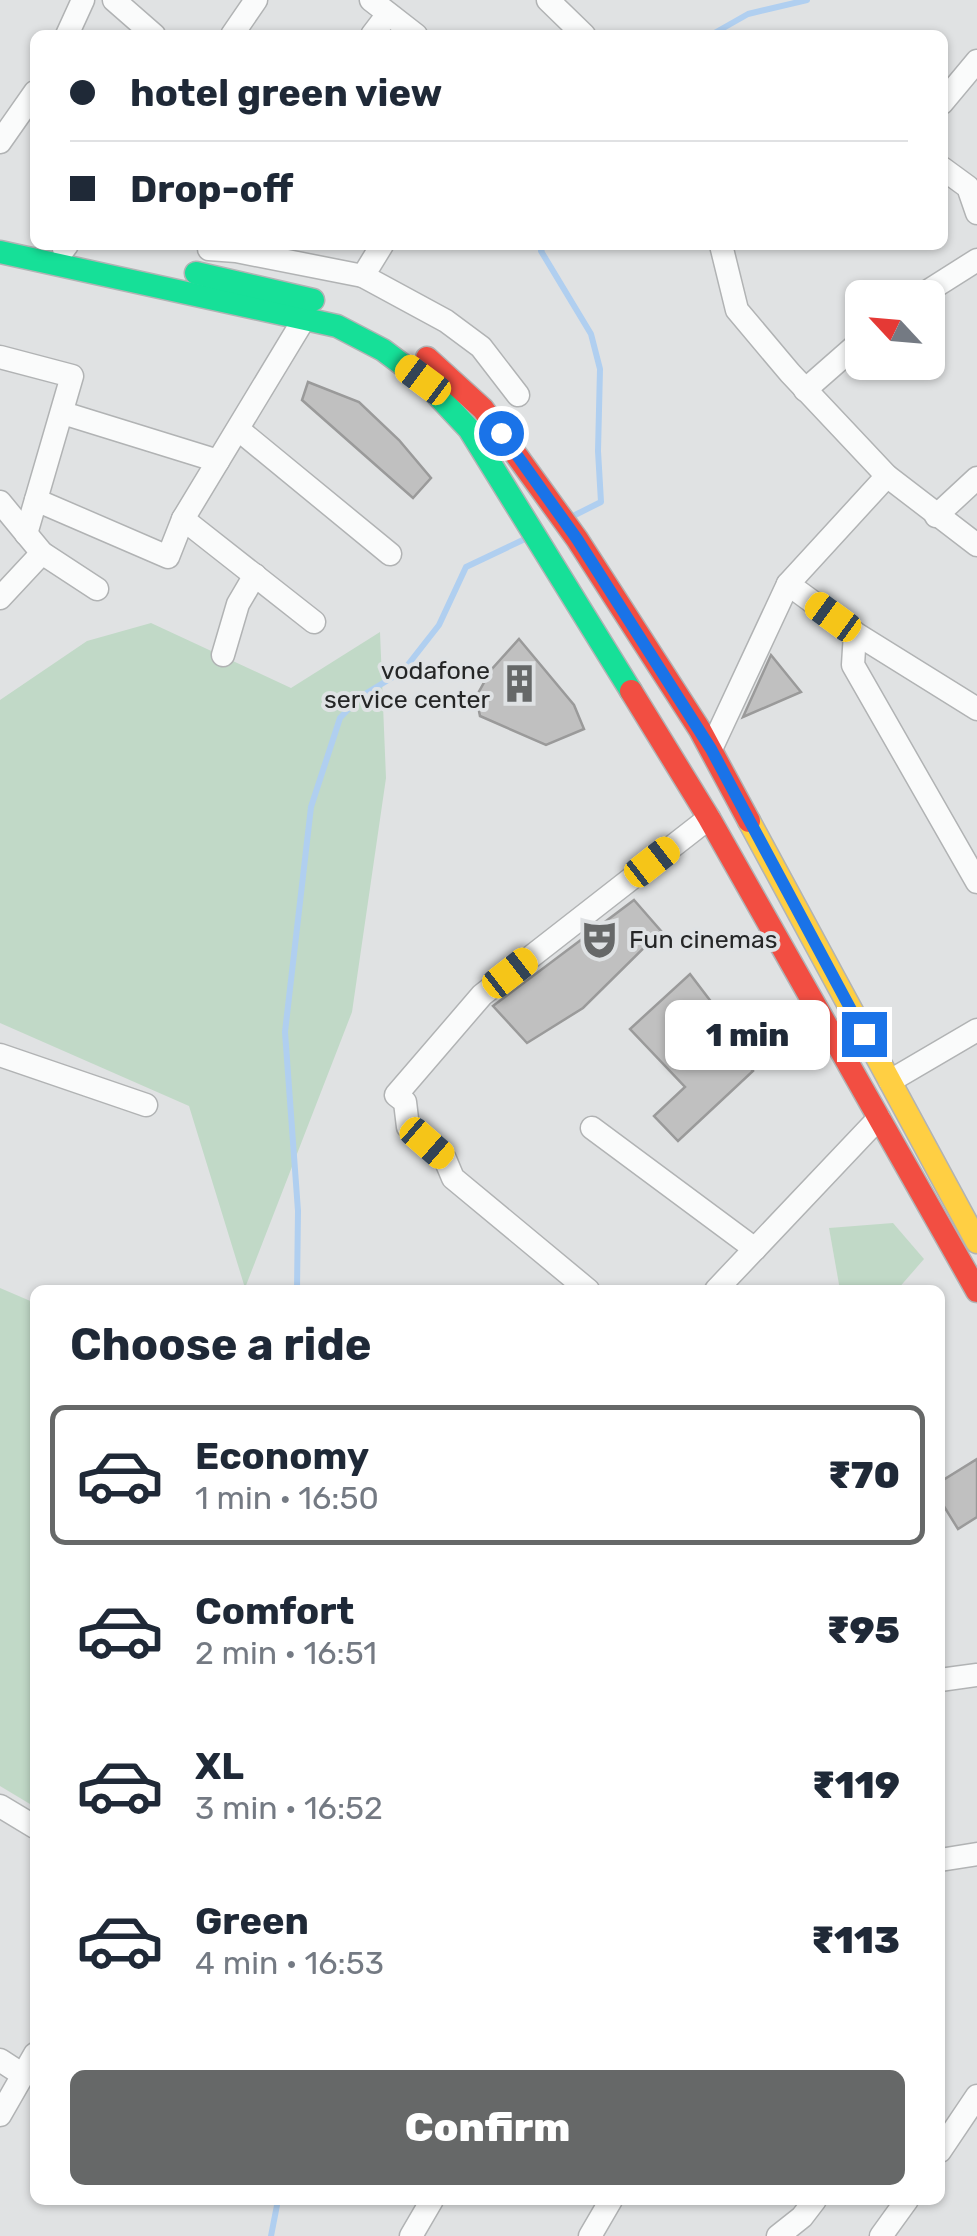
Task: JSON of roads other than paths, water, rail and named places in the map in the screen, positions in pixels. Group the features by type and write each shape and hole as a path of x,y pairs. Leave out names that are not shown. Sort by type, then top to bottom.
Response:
{"main road":[{"path":"0,237 30,242"},
{"path":"79,250 207,274 339,306 386,328 443,369 484,409 577,539 711,749 977,1242"},
{"path":"0,252 337,326 383,350 423,380 469,429 709,818 977,1291"},
{"path":"584,618 611,594"}],"street":[{"path":"69,30 83,0"},
{"path":"114,0 148,30"},
{"path":"235,30 256,0"},
{"path":"548,0 579,30"},
{"path":"380,7 410,30"},
{"path":"948,96 977,61"},
{"path":"0,142 30,99"},
{"path":"948,173 968,188 977,212"},
{"path":"207,274 211,250"},
{"path":"236,250 363,276 446,321 480,346 518,395"},
{"path":"363,276 379,250"},
{"path":"722,250 737,310 805,390 887,476 977,545"},
{"path":"945,280 977,260"},
{"path":"36,500 168,557 183,518 304,319"},
{"path":"805,390 845,355"},
{"path":"1,360 72,376 26,534"},
{"path":"62,413 218,461"},
{"path":"239,430 390,554"},
{"path":"711,749 788,584 887,476"},
{"path":"936,516 977,478"},
{"path":"0,502 42,553 97,588"},
{"path":"183,518 314,622"},
{"path":"0,598 42,553"},
{"path":"223,655 238,604 255,575"},
{"path":"788,584 855,634 977,708"},
{"path":"855,634 853,665 977,882"},
{"path":"582,1285 453,1178 445,1159 408,1127 405,1102 396,1095 482,995 709,818"},
{"path":"890,1081 977,1030"},
{"path":"0,1055 146,1106"},
{"path":"721,1285 879,1118"},
{"path":"592,1128 755,1249"},
{"path":"945,1679 977,1675"},
{"path":"0,1806 30,1824"},
{"path":"945,1859 977,1854"},
{"path":"0,2060 23,2075"},
{"path":"0,2114 30,2063"},
{"path":"945,2144 977,2096"},
{"path":"412,2236 429,2205"},
{"path":"597,2234 609,2205"},
{"path":"778,2236 811,2205"},
{"path":"881,2236 896,2205"}],"waterway":[{"path":"720,30 748,14 807,0"},
{"path":"542,250 591,334 600,369 601,502 575,515"},
{"path":"297,1285 298,1211 285,1032 311,807 340,718 360,697 403,671 439,625 466,567 527,538"},
{"path":"271,2236 277,2205"}],"place":[{"name":"vodafone service center","path":"520,684"},
{"name":"Fun cinemas","path":"599,939"}]}
